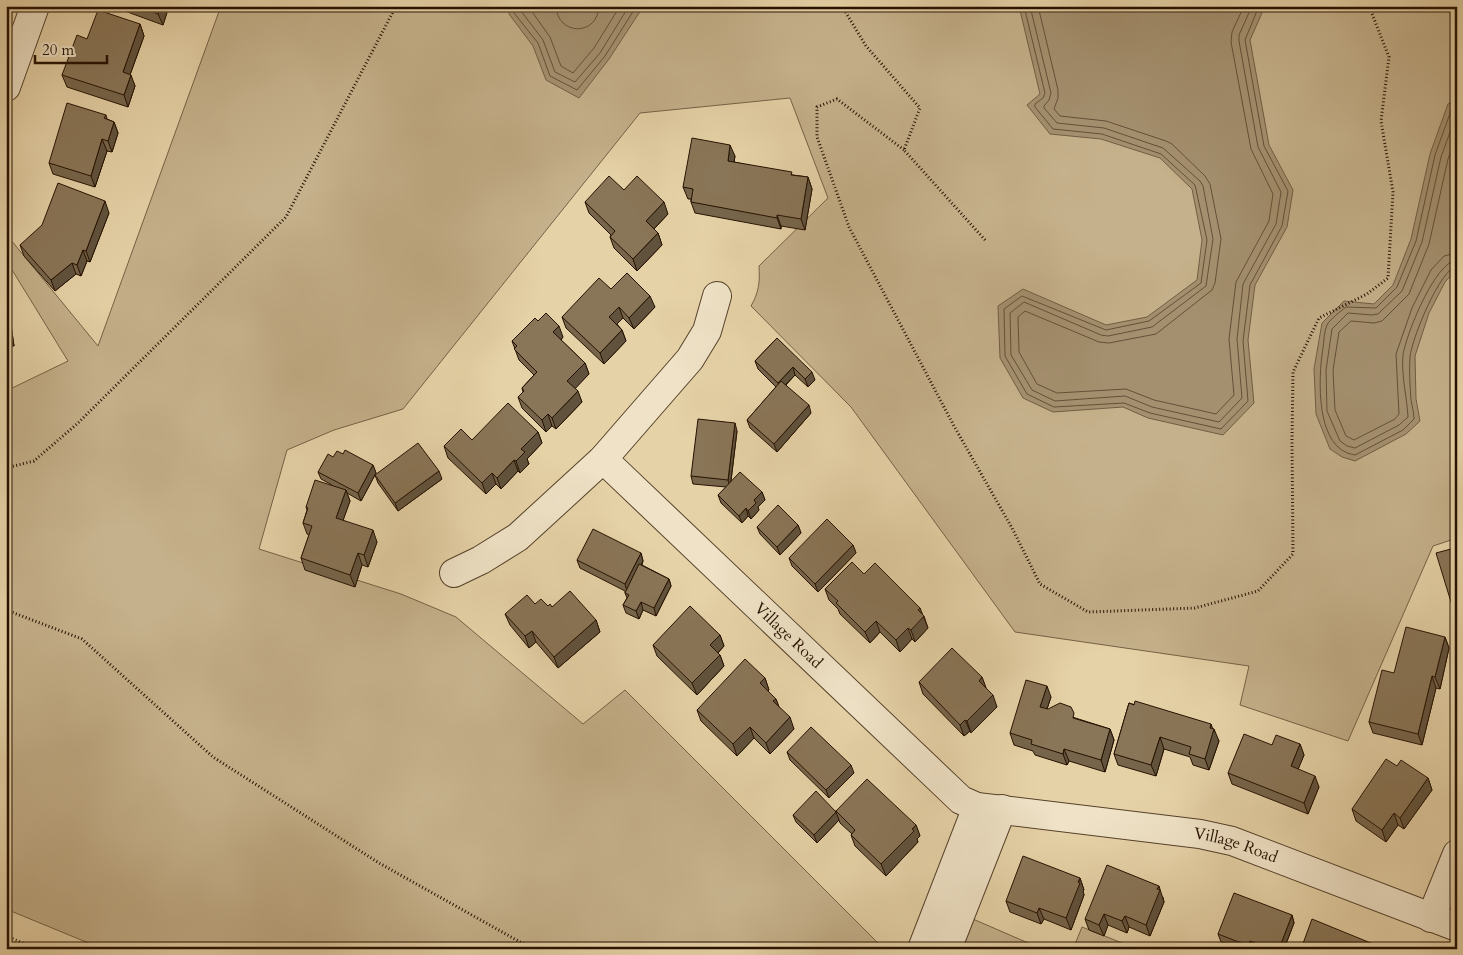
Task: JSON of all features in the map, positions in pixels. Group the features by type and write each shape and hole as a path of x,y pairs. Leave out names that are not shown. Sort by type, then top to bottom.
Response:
{"street":[{"path":"6,87 35,6"},
{"path":"454,573 481,560 518,538 603,458 690,359 707,331 717,296"},
{"name":"Village Road","path":"603,458 961,800 989,808 1200,834 1232,841 1457,927"},
{"path":"922,949 989,808"},
{"path":"947,949 989,808"},
{"path":"1430,918 1457,854"}],"path":[{"path":"6,468 34,462 78,423 286,217 396,6"},
{"path":"842,6 866,46 920,108 904,150"},
{"path":"986,241 904,150 837,99 816,107 817,137 849,227 954,426 1012,528 1040,584 1088,612 1195,608 1258,591 1293,554 1293,372 1319,318 1367,294 1388,278 1393,192 1380,121 1388,57 1369,6"},
{"path":"6,610 82,639 213,757 379,863 520,942 540,949"},
{"path":"6,936 37,949"}],"shaded area":[{"path":"221,6 1457,6 1457,538 1433,546 1348,741 1240,705 1249,666 1015,632 851,407 751,306 758,287 759,266 828,198 790,98 640,113 403,409 334,430 287,450 259,549 401,594 456,617 583,724 625,690 884,949 103,949 6,909 6,391 68,361 6,260 6,234 98,346"},
{"path":"966,916 1042,949 953,949"},
{"path":"1082,927 1137,949 1073,949"}],"water":[{"path":"509,6 572,6 578,11 581,6 647,6 639,13 609,59 579,98 546,80 533,46 509,14"},
{"path":"1019,6 1265,6 1250,40 1269,145 1293,190 1287,227 1255,285 1248,340 1254,403 1223,435 1148,418 1123,407 1053,412 1023,398 1000,358 998,306 1023,289 1106,325 1147,317 1197,280 1202,240 1192,189 1160,158 1101,139 1050,134 1027,105 1040,94"},
{"path":"1457,99 1457,269 1445,282 1429,313 1415,356 1416,399 1420,421 1406,434 1355,461 1342,457 1330,449 1316,414 1314,369 1322,323 1344,301 1374,304 1393,285 1411,239 1430,154 1448,104"}],"building":[{"path":"138,6 161,6 158,14"},
{"path":"98,10 140,24 123,72 131,75 124,95 62,75 77,35 87,39"},
{"path":"67,103 106,115 104,118 114,122 108,141 102,139 91,176 49,163"},
{"path":"692,138 730,145 728,161 792,172 791,175 808,177 801,219 777,215 777,218 691,202 693,189 683,187"},
{"path":"609,176 624,190 637,176 664,202 646,221 658,233 633,259 610,237 615,231 585,202"},
{"path":"58,183 105,201 86,251 83,250 77,265 72,263 51,280 20,245 42,225"},
{"path":"627,273 650,296 629,318 619,307 609,317 622,330 600,353 562,317 599,278 611,289"},
{"path":"6,310 9,335 6,335"},
{"path":"546,313 559,326 553,332 585,363 567,381 578,391 552,418 548,414 542,420 518,397 524,391 522,388 537,372 514,349 517,346 512,341 535,318 538,321"},
{"path":"777,338 812,372 805,379 793,367 778,383 755,361"},
{"path":"781,381 809,405 774,444 747,420"},
{"path":"508,403 538,432 521,449 525,452 516,461 514,460 497,478 492,473 482,483 444,446 461,429 472,440"},
{"path":"698,419 735,423 728,480 691,476"},
{"path":"418,443 439,471 395,503 375,475"},
{"path":"345,450 373,465 358,493 318,472 328,454 333,457 337,451 343,454"},
{"path":"740,472 762,492 754,500 756,503 748,511 746,508 739,516 718,495"},
{"path":"315,480 346,490 336,518 373,530 364,555 358,553 350,575 301,558 312,526 303,523"},
{"path":"778,505 798,525 777,547 757,527"},
{"path":"827,519 853,545 815,584 789,558"},
{"path":"593,529 641,553 625,584 577,560"},
{"path":"1451,549 1454,557 1457,556 1457,600 1451,602 1436,553"},
{"path":"852,562 864,574 875,563 920,608 918,610 924,616 911,630 908,628 896,640 876,621 865,632 836,603 838,601 825,589"},
{"path":"639,564 669,579 654,608 641,602 636,611 623,605 629,595 625,593"},
{"path":"570,591 596,620 554,657 532,631 525,636 505,614 527,595 535,604 541,599 548,606 550,604 552,607"},
{"path":"690,606 720,635 710,645 720,655 692,683 653,645"},
{"path":"1406,627 1445,637 1435,677 1432,676 1418,734 1369,722 1382,670 1394,673"},
{"path":"952,648 982,677 979,681 993,695 967,721 965,720 960,725 919,682"},
{"path":"745,659 765,678 760,683 776,699 773,701 790,717 766,743 750,727 733,744 697,710"},
{"path":"1026,680 1047,686 1040,707 1048,709 1060,703 1071,707 1074,713 1073,718 1110,729 1101,760 1064,749 1063,754 1031,744 1032,740 1010,733"},
{"path":"1135,701 1211,724 1210,728 1214,729 1205,759 1189,754 1191,747 1160,737 1151,765 1114,754 1129,703 1134,705"},
{"path":"811,727 851,765 826,790 787,752"},
{"path":"1244,734 1272,745 1276,735 1300,744 1291,766 1315,776 1304,803 1228,773"},
{"path":"1386,759 1397,766 1401,760 1428,778 1400,818 1394,813 1382,830 1352,809"},
{"path":"867,779 916,825 912,829 914,831 881,864 851,835 855,830 836,811"},
{"path":"816,791 836,812 814,835 793,815"},
{"path":"1023,856 1080,878 1078,882 1080,883 1066,918 1039,908 1037,913 1006,901"},
{"path":"1107,865 1159,886 1157,889 1160,890 1146,925 1125,916 1122,921 1104,914 1099,925 1085,919"},
{"path":"1234,893 1292,915 1279,949 1270,949 1250,941 1249,946 1218,934"},
{"path":"1312,919 1383,948 1383,949 1301,949"}]}
